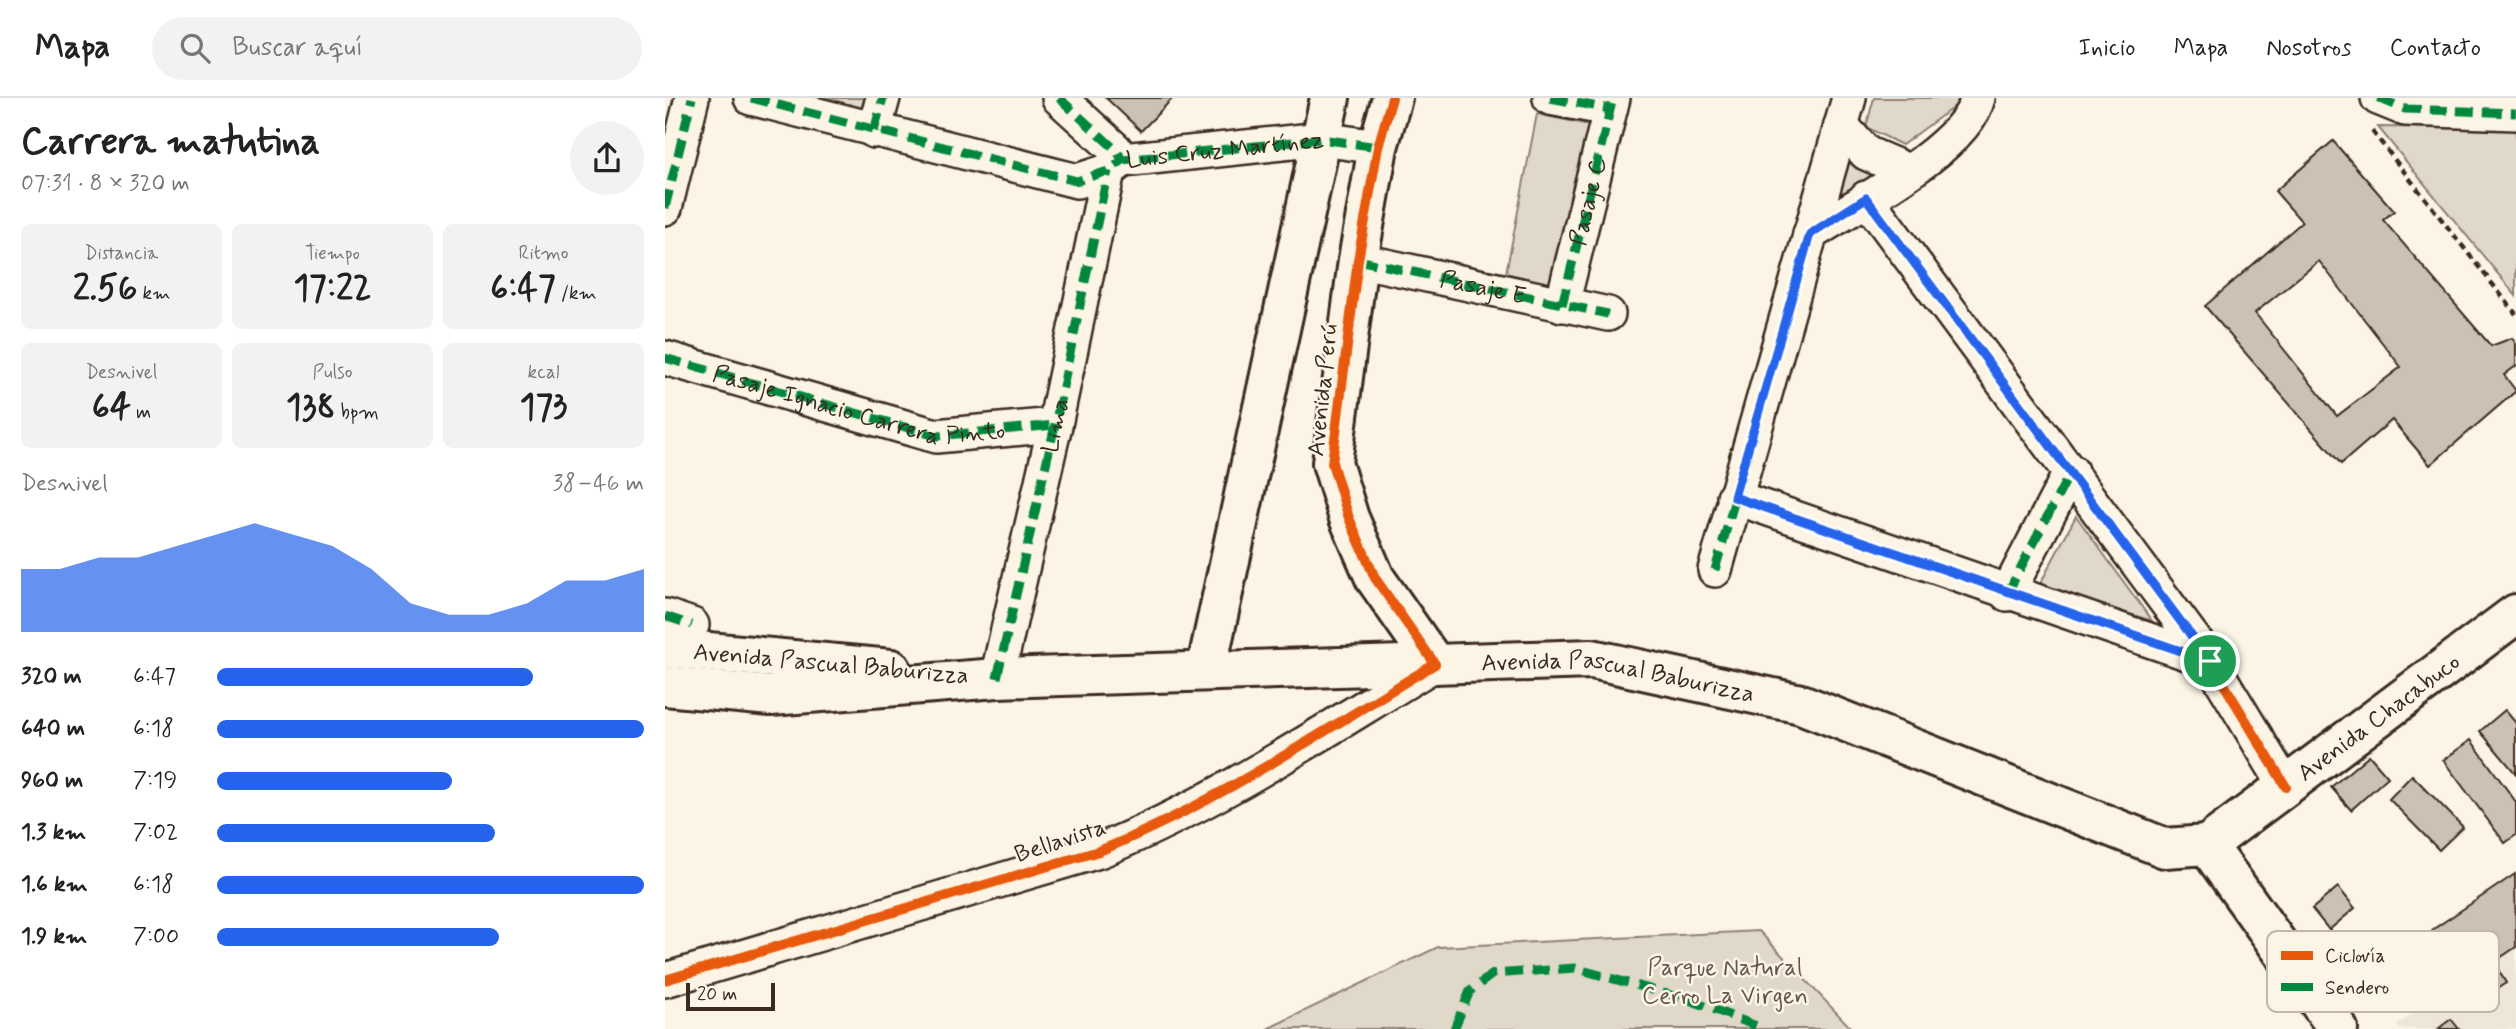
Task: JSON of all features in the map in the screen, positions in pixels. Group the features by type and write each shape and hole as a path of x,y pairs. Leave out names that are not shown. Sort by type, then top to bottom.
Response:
{"main road":[{"name":"Avenida Perú","path":"1206,671 1330,98"},
{"name":"Avenida Perú","path":"1392,98 1378,147 1358,260 1332,463 1349,517 1375,578 1435,664"},
{"name":"Avenida Chacabuco","path":"2207,845 2516,614"},
{"name":"Avenida Pascual Baburizza","path":"674,630 997,678"},
{"name":"Avenida Pascual Baburizza","path":"665,686 771,696 997,678 1592,659 1801,705 2165,848 2207,845"},
{"path":"2207,845 2269,931"},
{"path":"2327,1012 2339,1029"}],"street":[{"path":"665,208 692,98"},
{"name":"Luis Cruz Martínez","path":"751,98 1077,181 1116,166 1321,139 1378,147"},
{"path":"874,131 883,98"},
{"path":"1059,98 1115,149 1116,166"},
{"path":"1550,98 1611,104"},
{"path":"1810,234 1944,146 1974,113 1978,98"},
{"path":"2378,98 2405,109 2516,113"},
{"name":"Pasaje C","path":"1562,304 1611,104"},
{"path":"1845,112 1866,153 1908,171"},
{"path":"1714,570 1845,112"},
{"name":"Lima","path":"997,678 1116,166"},
{"path":"1866,198 2210,661 2286,787"},
{"name":"Pasaje E","path":"1358,260 1608,314"},
{"name":"Pasaje Ignacio Carrera Pinto","path":"665,358 936,436 1055,425"},
{"path":"2007,594 2071,471"},
{"path":"1734,497 2007,594 2210,661"},
{"name":"Bellavista","path":"665,980 1110,847 1151,830 1218,793 1435,664"}],"path":[{"path":"2371,130 2516,314"}],"shaded area":[{"path":"2516,944 2516,1029 2400,1029 2397,1025 2416,1012 2499,1012 2499,956"}],"green space":[{"path":"808,98 868,98 864,112"},
{"path":"1874,98 1960,98 1959,103 1902,145 1866,127"},
{"path":"1537,114 1594,126 1559,286 1505,278"},
{"path":"2378,127 2516,128 2516,296"},
{"path":"1851,158 1876,176 1836,200"},
{"path":"2076,516 2152,621 2039,586"},
{"name":"Parque Natural Cerro La Virgen","path":"1759,931 1852,1029 1267,1029 1438,947"}],"building":[{"path":"1106,98 1173,98 1141,131"},
{"path":"2333,141 2394,211 2383,220 2491,346 2512,338 2516,344 2516,366 2504,375 2516,391 2430,465 2392,420 2341,464 2205,306 2302,222 2275,191","holes":["2319,261 2401,367 2337,416 2255,313"]},
{"path":"2505,710 2516,723 2516,774 2480,731"},
{"path":"2471,740 2516,802 2516,835 2505,843 2443,760"},
{"path":"2369,755 2388,777 2351,810 2331,787"},
{"path":"2412,775 2463,827 2439,850 2389,799"},
{"path":"2515,874 2516,947 2499,959 2499,931 2432,930"},
{"path":"2338,887 2355,908 2329,930 2312,909"},
{"path":"2499,971 2506,983 2499,987"},
{"path":"2451,1019 2459,1029 2438,1029"}],"marked path":[{"path":"665,208 692,98"},
{"path":"751,98 1077,181 1108,171 1123,160 1321,139 1378,147"},
{"path":"874,131 883,98"},
{"path":"1059,98 1115,149 1123,160"},
{"path":"1550,98 1610,109"},
{"path":"1562,305 1613,98"},
{"path":"2378,98 2405,109 2516,113"},
{"path":"997,678 1055,425 1108,171"},
{"path":"1715,570 1810,234"},
{"path":"1358,260 1608,314"},
{"path":"665,358 936,436 1055,425"},
{"path":"2007,594 2071,471"},
{"path":"1734,497 2207,660"},
{"path":"665,616 692,625"},
{"path":"1454,1029 1470,991 1493,974 1575,968 1695,1002 1764,1029"}],"cycle path":[{"path":"665,980 1099,851 1143,832 1228,788 1435,664 1375,578 1349,518 1332,463 1358,260 1378,147 1392,98"},
{"path":"1866,198 2210,661 2286,787"}],"route":[{"path":"1866,198 2210,661 2007,594 1734,497 1810,234 1866,198"}]}
